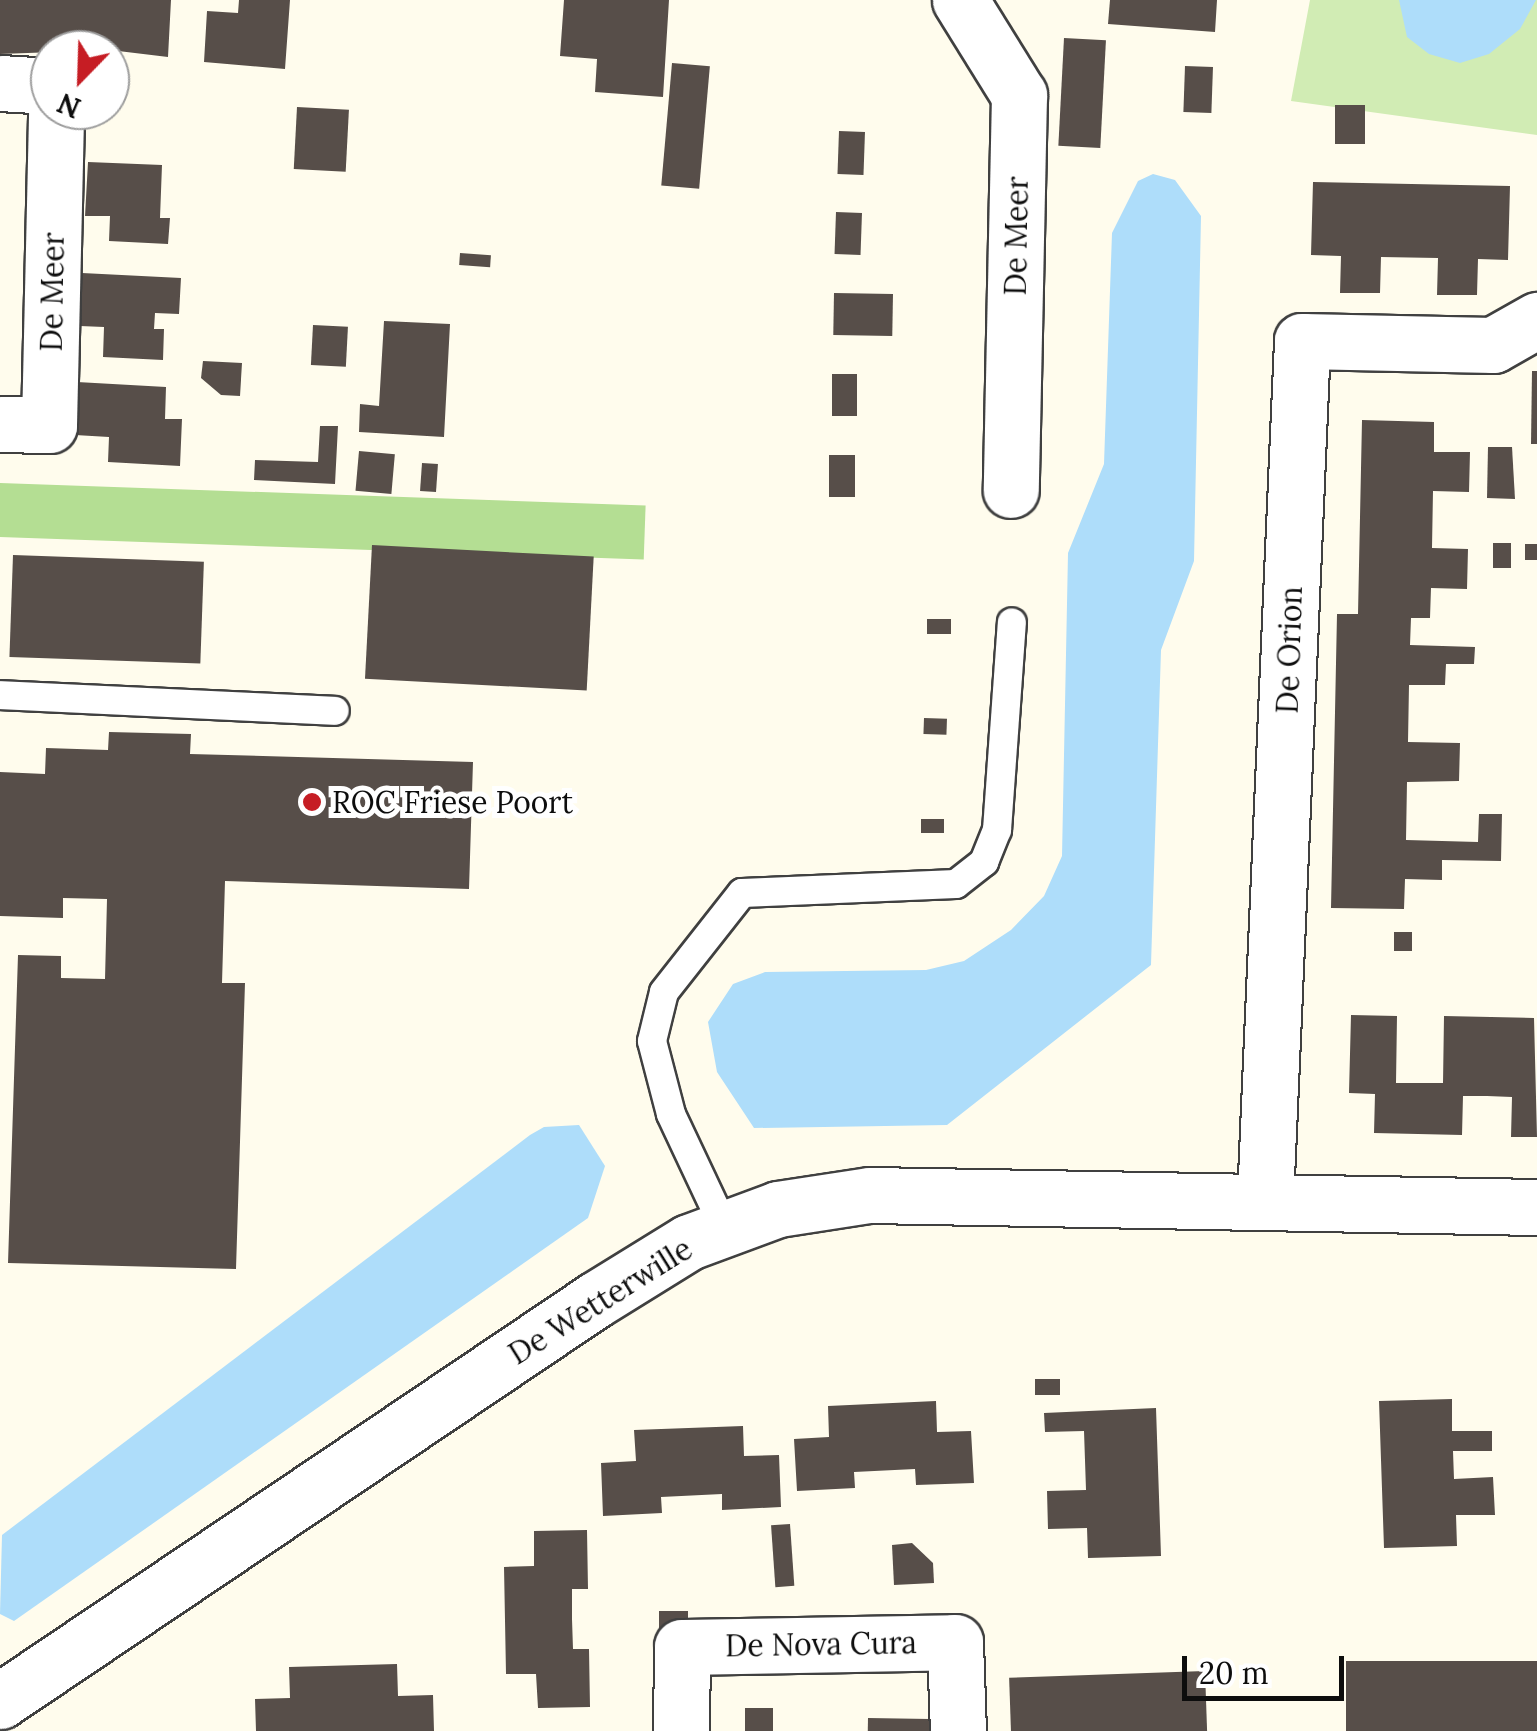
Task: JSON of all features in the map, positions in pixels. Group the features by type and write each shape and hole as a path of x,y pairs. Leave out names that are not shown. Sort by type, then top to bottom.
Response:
{"street":[{"name":"De Meer","path":"960,0 1019,94 1010,490"},
{"path":"0,83 30,85"},
{"name":"De Meer","path":"0,424 48,425 55,130"},
{"name":"De Orion","path":"1265,1200 1302,341 1493,345 1537,320"},
{"name":"De Wetterwille","path":"0,1700 595,1300 689,1242 778,1209 870,1195 1537,1207"},
{"name":"De Nova Cura","path":"682,1731 682,1647 955,1642 958,1731"}],"lane":[{"path":"724,1229 671,1114 652,1041 664,992 742,894 956,884 984,862 997,830 1012,622"},
{"path":"0,695 334,710"}],"green space":[{"path":"1310,0 1537,0 1537,135 1291,101"},
{"path":"0,483 646,506 644,560 0,537"}],"water":[{"path":"1399,0 1536,0 1520,29 1489,54 1460,63 1429,54 1407,37"},
{"path":"1153,174 1175,180 1201,216 1194,561 1161,650 1151,965 947,1125 754,1128 717,1072 708,1022 733,984 765,972 926,970 964,961 1011,930 1044,896 1062,856 1068,553 1104,464 1112,233 1138,181"},
{"path":"579,1125 605,1166 588,1218 14,1621 0,1614 2,1535 530,1135 544,1127"}],"building":[{"path":"0,0 171,0 168,57 130,52 130,30 30,30 30,53 0,54"},
{"path":"239,0 290,0 285,69 204,62 207,11 238,13"},
{"path":"564,0 669,0 663,97 595,92 597,59 560,56"},
{"path":"1110,0 1217,0 1215,32 1108,24"},
{"path":"1064,38 1106,40 1100,148 1058,146"},
{"path":"672,63 710,66 699,189 661,186"},
{"path":"1185,66 1213,67 1211,113 1183,112"},
{"path":"1335,105 1365,105 1365,144 1335,144"},
{"path":"297,107 349,110 346,172 294,169"},
{"path":"839,131 865,132 863,175 837,174"},
{"path":"88,162 162,165 160,218 170,218 168,244 109,241 110,216 85,216"},
{"path":"1313,182 1510,186 1508,260 1478,259 1477,295 1437,295 1438,258 1381,257 1380,293 1340,293 1341,256 1311,255"},
{"path":"836,212 862,213 861,255 835,254"},
{"path":"460,253 491,255 490,267 459,265"},
{"path":"82,273 181,278 179,314 155,313 154,329 164,329 163,360 103,357 104,327 80,326"},
{"path":"834,293 893,294 892,336 833,335"},
{"path":"384,321 450,324 444,437 359,432 360,404 379,406"},
{"path":"313,325 348,327 346,367 311,365"},
{"path":"203,361 242,363 240,396 221,395 201,378"},
{"path":"1532,371 1537,371 1537,444 1531,444"},
{"path":"832,374 857,374 857,416 832,416"},
{"path":"77,382 166,387 165,419 182,419 180,466 108,462 109,437 75,435"},
{"path":"1362,420 1434,422 1434,452 1470,452 1469,492 1433,491 1432,548 1468,549 1467,589 1431,588 1430,618 1411,618 1410,645 1475,647 1474,664 1446,664 1445,685 1409,685 1408,742 1460,743 1459,781 1407,782 1406,840 1478,842 1479,814 1502,814 1501,861 1442,860 1442,880 1405,879 1404,909 1331,908 1337,614 1358,614"},
{"path":"320,426 338,426 335,484 254,480 255,460 318,462"},
{"path":"1488,447 1512,447 1515,499 1487,498"},
{"path":"359,451 395,454 391,494 356,491"},
{"path":"829,455 855,455 855,497 829,497"},
{"path":"422,463 438,464 436,492 420,491"},
{"path":"1493,543 1511,543 1511,568 1493,568"},
{"path":"1525,544 1537,544 1537,560 1525,560"},
{"path":"372,545 594,557 587,690 365,679"},
{"path":"13,555 204,562 200,664 9,657"},
{"path":"927,619 951,619 951,634 927,634"},
{"path":"924,718 947,719 946,735 923,734"},
{"path":"109,732 191,734 190,754 473,762 469,889 225,881 222,983 245,983 236,1269 8,1263 18,955 61,956 61,978 105,979 107,899 63,898 63,918 0,916 0,772 45,774 46,748 108,750"},
{"path":"921,819 944,819 944,833 921,833"},
{"path":"1394,932 1412,932 1412,951 1394,951"},
{"path":"1351,1015 1397,1016 1396,1083 1443,1083 1444,1016 1534,1018 1537,1137 1511,1137 1512,1097 1487,1096 1463,1096 1462,1135 1374,1133 1375,1094 1349,1093"},
{"path":"1035,1379 1060,1379 1060,1395 1035,1395"},
{"path":"1452,1399 1452,1431 1492,1431 1492,1451 1453,1451 1454,1479 1493,1477 1495,1515 1456,1515 1457,1546 1384,1548 1379,1401"},
{"path":"936,1401 937,1432 971,1431 974,1483 916,1485 915,1469 854,1472 855,1488 797,1491 794,1439 829,1437 828,1406"},
{"path":"1156,1408 1161,1556 1088,1558 1087,1528 1048,1529 1047,1491 1086,1490 1084,1431 1045,1432 1044,1413"},
{"path":"743,1426 744,1456 779,1455 781,1507 722,1510 722,1494 661,1497 662,1513 603,1516 601,1463 636,1461 634,1430"},
{"path":"790,1524 794,1586 775,1587 771,1525"},
{"path":"587,1530 588,1589 572,1589 572,1619 573,1649 589,1649 590,1707 538,1708 536,1674 506,1674 504,1567 534,1566 534,1531"},
{"path":"912,1543 933,1563 934,1583 894,1585 892,1545"},
{"path":"659,1611 688,1611 688,1632 659,1632"},
{"path":"1346,1661 1537,1661 1537,1731 1346,1731"},
{"path":"397,1664 398,1696 433,1695 434,1731 256,1731 255,1699 290,1698 289,1667"},
{"path":"1205,1671 1207,1731 1011,1731 1009,1678"},
{"path":"745,1708 773,1708 773,1731 745,1731"},
{"path":"868,1718 930,1719 930,1731 868,1731"}],"place":[{"name":"ROC Friese Poort","path":"312,802"}]}
